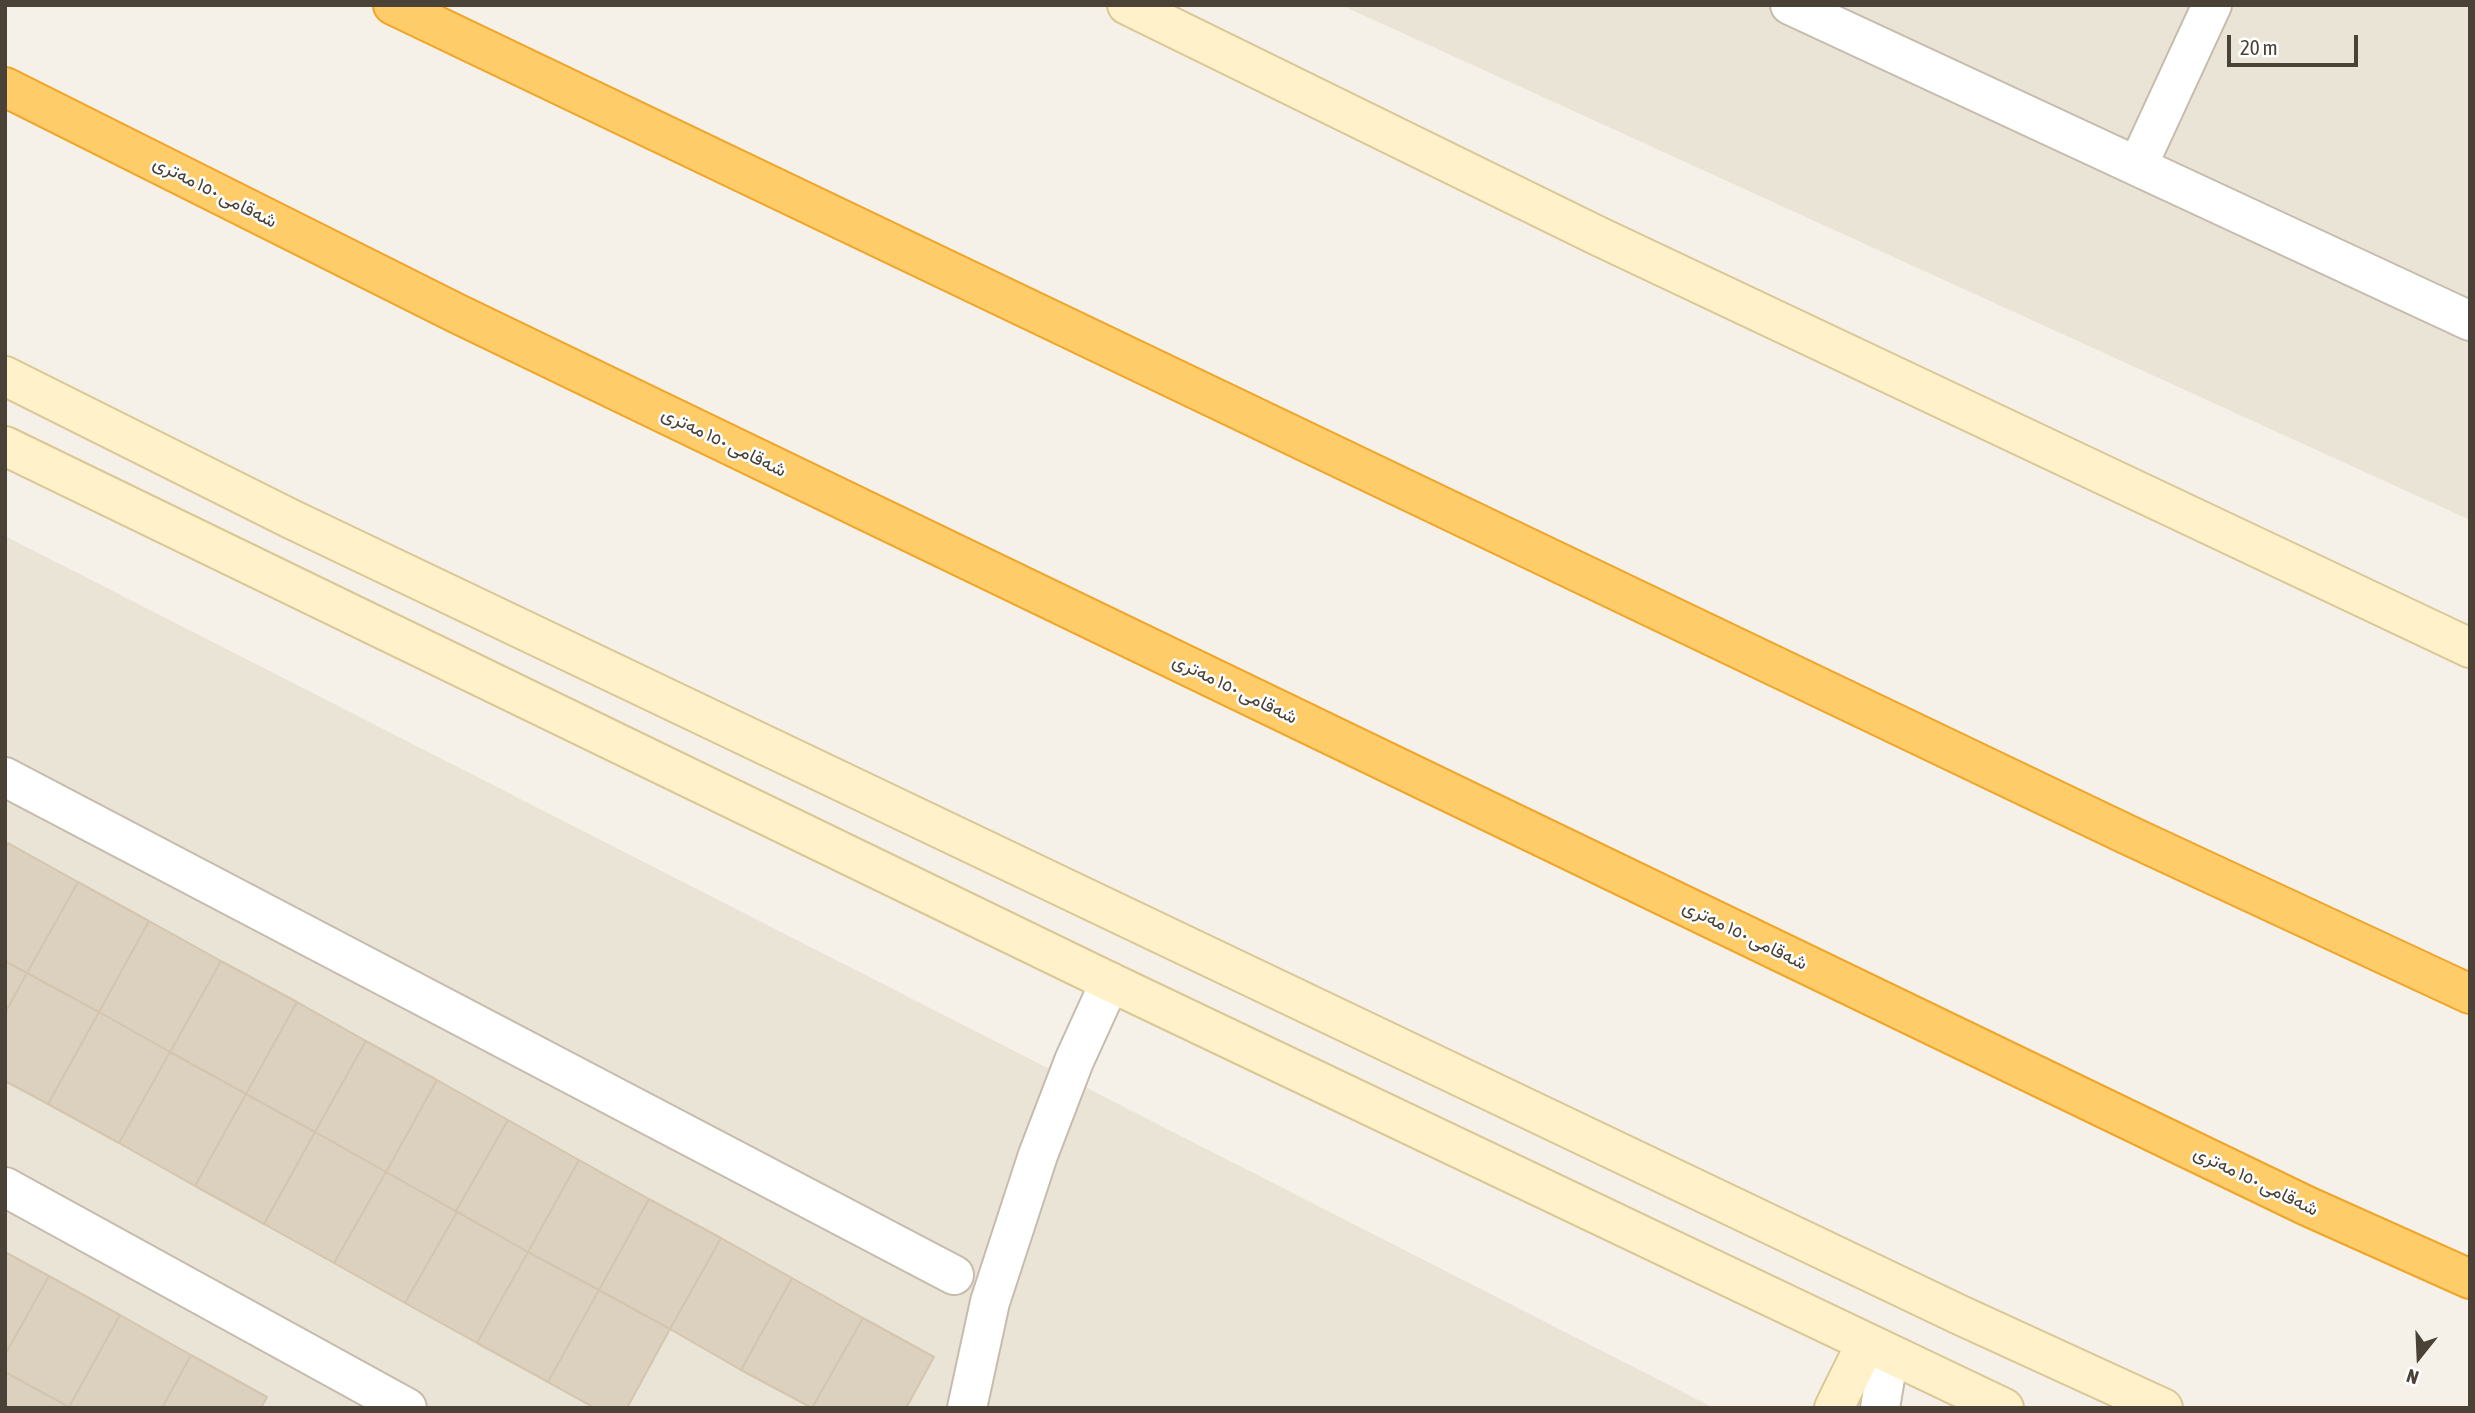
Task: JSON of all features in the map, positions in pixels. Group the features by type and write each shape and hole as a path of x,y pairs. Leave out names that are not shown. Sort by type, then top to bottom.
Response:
{"highway":[{"path":"394,5 2053,799 2470,994"},
{"name":"شەقامی ١٥٠ مەتری","path":"5,87 471,320 2307,1206 2470,1279"}],"street":[{"path":"1127,5 1598,236 2470,648"},
{"path":"1790,5 2470,321"},
{"path":"2138,165 2212,5"},
{"path":"5,376 366,555 1960,1315 2163,1408"},
{"path":"5,446 1110,982 2004,1408"},
{"path":"5,777 954,1275"},
{"path":"967,1408 990,1302 1038,1155 1074,1061 1110,982"},
{"path":"5,1187 407,1408"},
{"path":"1834,1408 1877,1349"},
{"path":"1877,1349 1880,1408"}],"shaded area":[{"path":"1341,5 2470,5 2470,520"},
{"path":"5,536 1714,1408 5,1408"}],"building":[{"path":"8,843 78,882 27,973 5,961 5,848"},
{"path":"78,882 149,921 99,1012 27,973"},
{"path":"149,921 221,961 170,1052 99,1012"},
{"path":"5,961 27,973 5,1013"},
{"path":"221,961 297,1002 246,1094 170,1052"},
{"path":"27,973 99,1012 48,1104 5,1081 5,1013"},
{"path":"297,1002 366,1041 315,1132 246,1094"},
{"path":"99,1012 170,1052 119,1143 48,1104"},
{"path":"366,1041 437,1080 386,1172 315,1132"},
{"path":"170,1052 246,1094 195,1186 119,1143"},
{"path":"437,1080 508,1120 456,1211 386,1172"},
{"path":"246,1094 315,1132 264,1224 195,1186"},
{"path":"508,1120 579,1160 528,1252 456,1211"},
{"path":"315,1132 386,1172 334,1263 264,1224"},
{"path":"579,1160 649,1199 599,1290 528,1252"},
{"path":"386,1172 457,1212 405,1303 334,1263"},
{"path":"649,1199 721,1238 670,1329 599,1290"},
{"path":"457,1212 528,1252 477,1343 405,1303"},
{"path":"721,1238 792,1278 741,1370 670,1329"},
{"path":"5,1252 49,1276 5,1355"},
{"path":"528,1252 599,1290 548,1382 477,1343"},
{"path":"49,1276 120,1315 69,1407 5,1372 5,1355"},
{"path":"792,1278 863,1318 812,1408 741,1370"},
{"path":"599,1290 670,1329 627,1408 595,1408 548,1382"},
{"path":"120,1315 191,1355 162,1408 70,1408 69,1407"},
{"path":"863,1318 934,1357 906,1408 812,1408"},
{"path":"191,1355 267,1397 261,1408 162,1408"},
{"path":"5,1372 69,1407 5,1408"}]}
